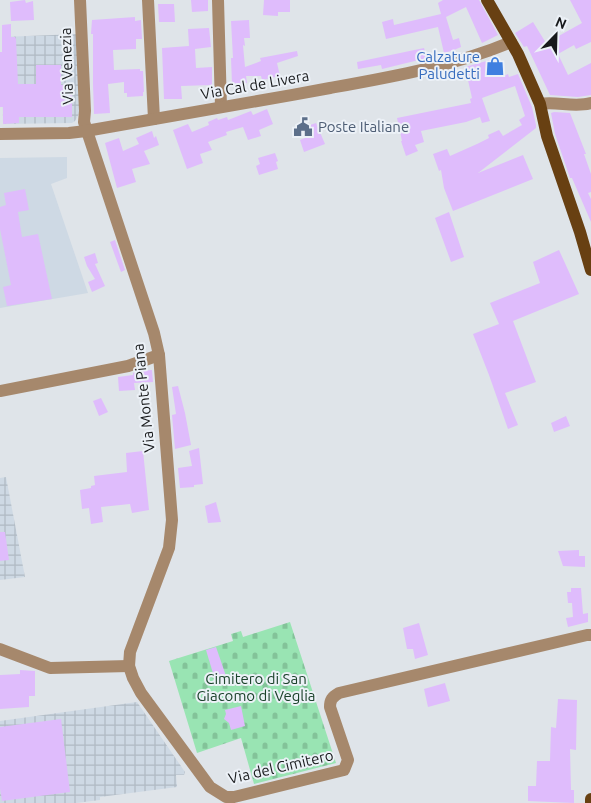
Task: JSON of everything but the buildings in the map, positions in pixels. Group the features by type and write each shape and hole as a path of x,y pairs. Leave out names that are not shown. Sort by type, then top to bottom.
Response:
{"main road":[{"path":"487,0 511,42 540,104 546,136 589,254 591,270"}],"street":[{"name":"Via Venezia","path":"80,0 84,122 86,131"},
{"path":"148,0 154,119"},
{"path":"218,0 221,107"},
{"name":"Via Cal de Livera","path":"0,134 86,131 393,77 476,55 511,42"},
{"path":"540,104 548,102 591,104"},
{"name":"Via Monte Piana","path":"86,131 154,333 159,355 172,520 169,548 134,640 128,666"},
{"path":"0,391 128,366 159,355"},
{"name":"Via del Cimitero","path":"128,666 141,693 210,788 226,797 234,797 344,770 348,760 330,708 330,701 339,693 591,635"},
{"path":"0,649 50,668 128,666"}],"shaded area":[{"path":"78,34 81,110 75,121 72,123 3,124 2,37"},
{"path":"67,157 67,178 51,184 88,293 0,308 0,158"},
{"path":"6,477 25,577 0,580 0,478"},
{"path":"137,702 185,772 184,775 176,775 177,787 100,797 100,800 76,803 0,803 0,721"}],"green space":[{"name":"Cimitero di San Giacomo di Veglia","path":"290,622 336,763 254,784 241,738 197,753 169,661 233,641 231,634 241,631 243,637"}],"place":[{"name":"Calzature Paludetti","path":"495,66"},
{"name":"Poste Italiane","path":"303,127"}]}
